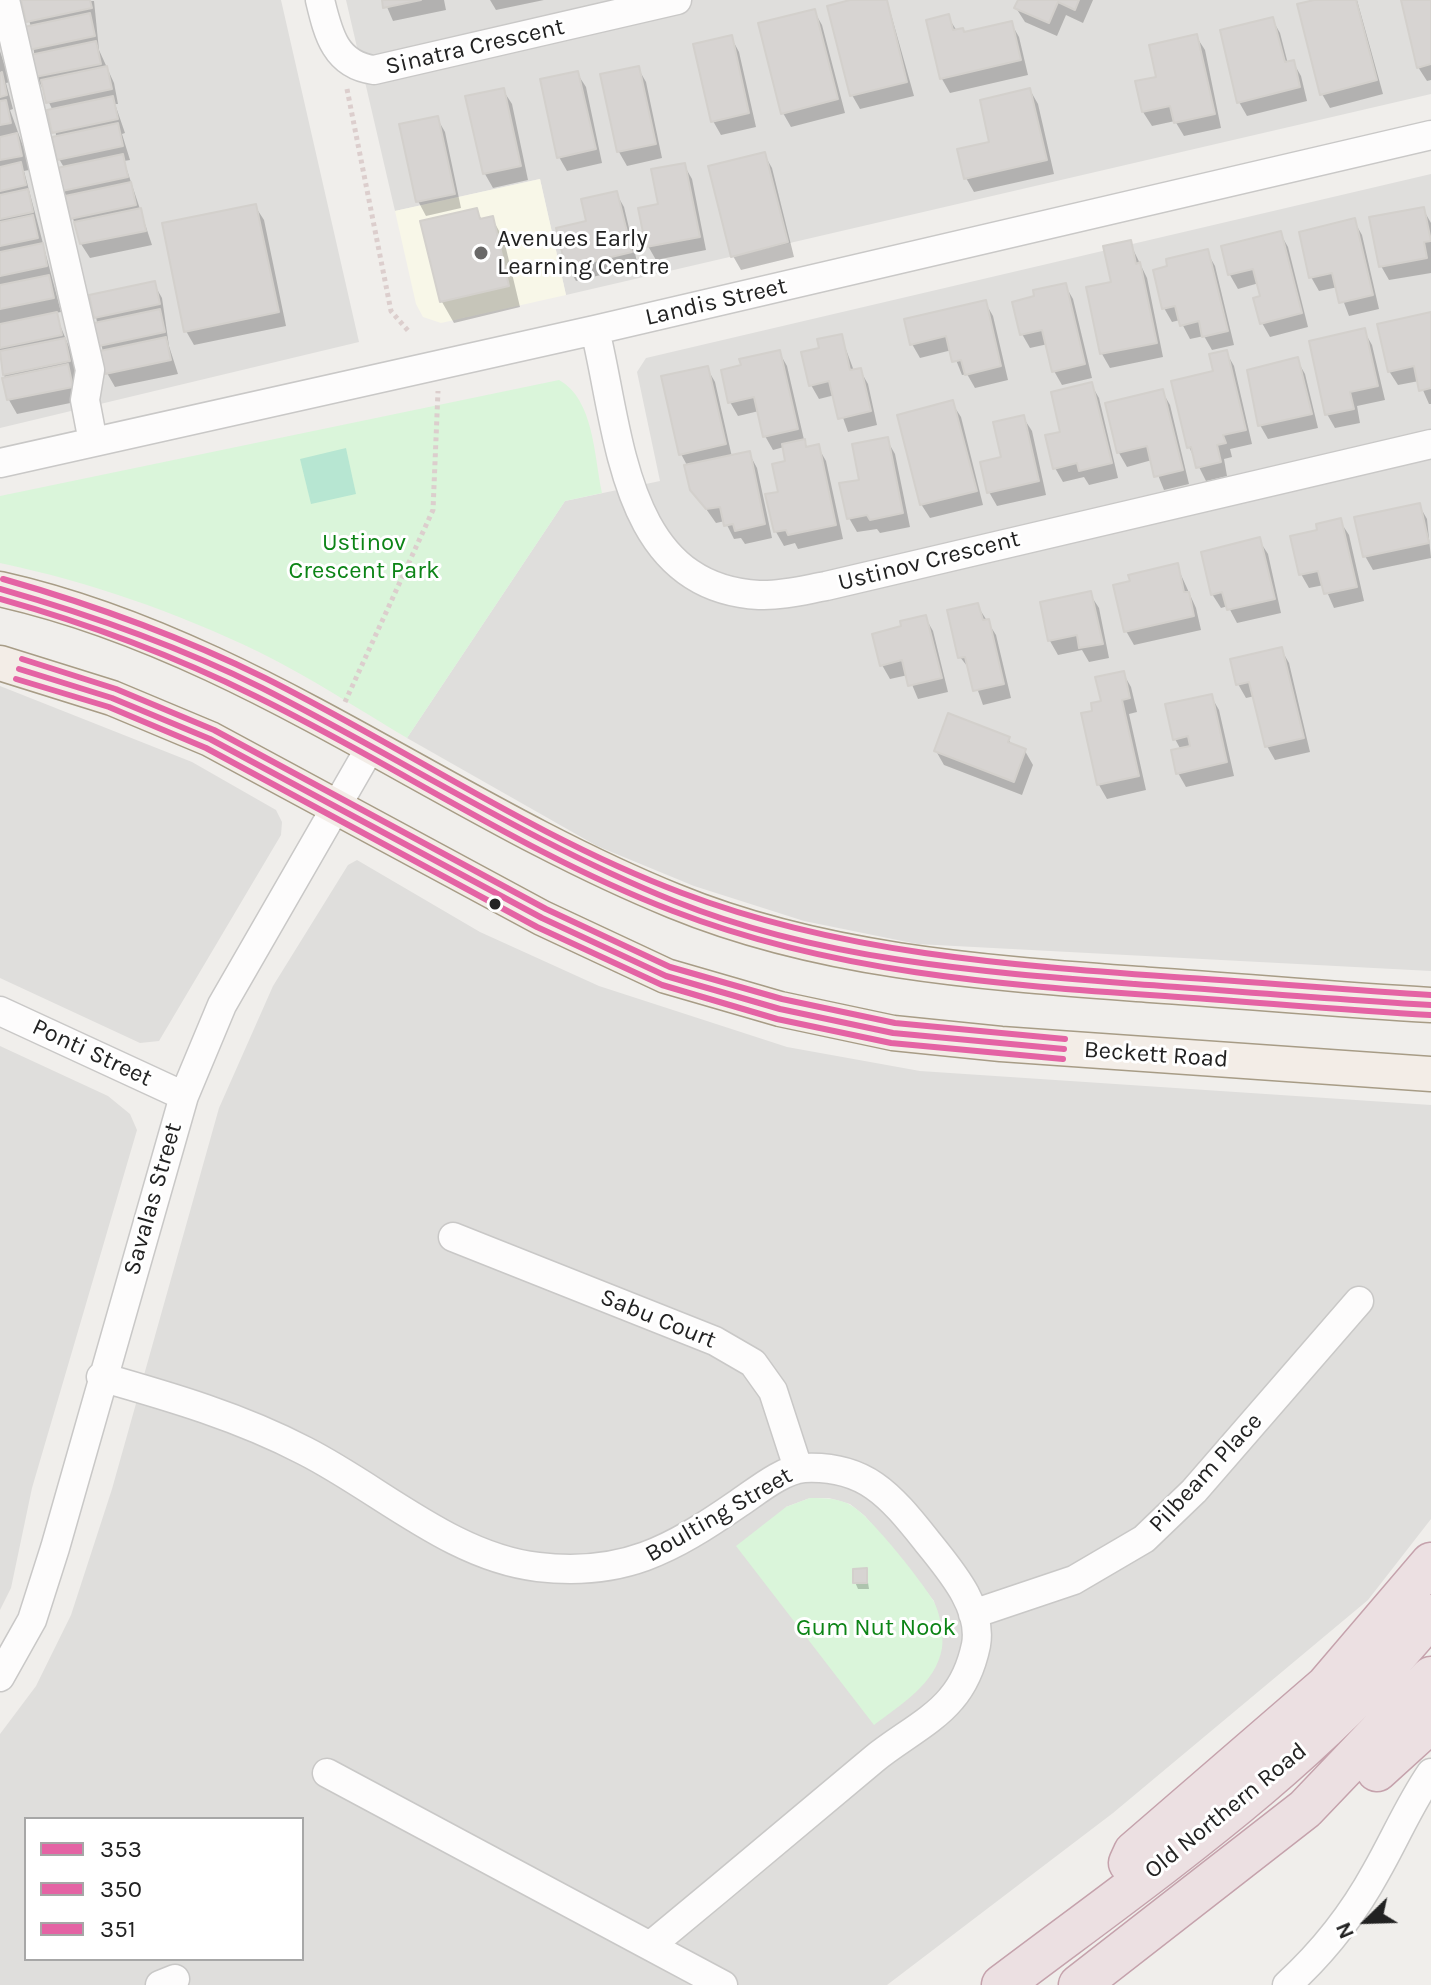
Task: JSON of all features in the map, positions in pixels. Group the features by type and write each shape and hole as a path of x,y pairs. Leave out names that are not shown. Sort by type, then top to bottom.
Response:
{"highway":[{"path":"1107,1905 1134,1852 1326,1686 1431,1563"},
{"name":"Old Northern Road","path":"1002,1985 1297,1756 1352,1704 1431,1615"},
{"name":"Old Northern Road","path":"1079,1985 1305,1809 1431,1677"},
{"path":"1252,1853 1308,1831 1431,1722"}],"main road":[{"path":"0,589 182,649 488,808 582,861 678,903 785,939 890,959 999,974 1431,1005"},
{"name":"Beckett Road","path":"0,663 112,698 210,739 542,918 666,976 780,1009 893,1033 1001,1044 1431,1074"}],"street":[{"path":"5,0 90,370 85,400 93,442"},
{"path":"320,0 333,44 355,73"},
{"name":"Sinatra Crescent","path":"355,73 382,69 636,5 677,0"},
{"name":"Landis Street","path":"0,463 595,330 1431,135"},
{"name":"Ustinov Crescent","path":"595,330 632,489 649,531 679,565 696,577 742,593 763,595 826,586 1431,444"},
{"name":"Savalas Street","path":"0,1677 32,1620 184,1096 222,1005 370,748"},
{"name":"Ponti Street","path":"0,1011 184,1096"},
{"name":"Sabu Court","path":"453,1237 715,1341 753,1363 779,1405 798,1468"},
{"name":"Pilbeam Place","path":"973,1614 1074,1580 1144,1539 1194,1491 1359,1301"},
{"name":"Boulting Street","path":"101,1377 238,1419 308,1452 425,1522 486,1553 533,1566 581,1570 636,1562 697,1532 764,1486 798,1468 841,1468 876,1485 956,1578 973,1614 977,1641 968,1672 950,1701 888,1747 650,1946"},
{"path":"327,1773 723,1985"},
{"path":"1287,1985 1324,1946 1362,1897 1416,1794 1431,1773"}],"path":[{"path":"355,73 391,311 410,333"},
{"path":"342,708 433,510 438,382"}],"shaded area":[{"path":"0,0 281,0 359,342 0,428"},
{"path":"346,0 1431,0 1431,94 566,295 540,179 395,211"},
{"path":"1431,174 1431,971 917,944 804,921 694,886 597,846 407,738 565,501 660,481 637,372 646,358"},
{"name":"Avenues Early Learning Centre","path":"540,179 566,295 441,323 423,317 416,304 395,211"},
{"path":"0,686 192,762 276,810 282,822 281,835 159,1041 140,1043 0,978"},
{"path":"357,860 480,932 599,986 787,1047 920,1071 1431,1105 1431,1519 1368,1600 1113,1813 887,1985 0,1985 0,1734 36,1686 71,1615 112,1489 219,1108 273,986 348,865","holes":["810,1498 829,1498 850,1504 865,1516 934,1601 942,1647 786,1507"]},
{"path":"0,1046 108,1096 130,1114 137,1130 32,1488 11,1588 0,1610"}],"green space":[{"name":"Ustinov Crescent Park","path":"559,380 571,389 586,414 602,493 565,501 407,738 278,662 228,637 100,589 0,563 0,496"},
{"path":"346,448 356,494 311,504 300,459"},
{"name":"Gum Nut Nook","path":"810,1498 842,1501 861,1513 918,1578 933,1600 939,1617 942,1648 932,1672 916,1692 874,1725 736,1546 786,1507"}],"building":[{"path":"21,0 90,0 92,8 26,22"},
{"path":"382,0 421,0 383,8"},
{"path":"850,0 887,0 907,82 850,96 827,6"},
{"path":"1018,0 1079,0 1075,10 1058,2 1049,23 1014,8"},
{"path":"1314,0 1356,0 1377,80 1320,95 1297,4"},
{"path":"1401,0 1431,0 1431,64 1417,68"},
{"path":"815,9 838,99 781,114 758,23"},
{"path":"90,13 95,36 29,50 24,27"},
{"path":"949,14 953,30 963,28 964,32 1012,21 1021,60 940,79 926,20"},
{"path":"1273,17 1285,62 1294,60 1300,87 1237,103 1220,30"},
{"path":"1197,34 1215,114 1174,123 1170,106 1142,112 1135,81 1156,77 1149,45"},
{"path":"732,35 749,113 711,122 693,44"},
{"path":"96,41 101,64 35,77 30,55"},
{"path":"107,66 112,89 46,103 41,80"},
{"path":"639,66 656,144 617,152 600,74"},
{"path":"578,71 596,149 557,158 540,79"},
{"path":"0,73 7,95 0,97"},
{"path":"504,88 521,166 483,174 465,96"},
{"path":"1030,88 1047,160 964,179 957,149 989,142 980,100"},
{"path":"113,96 118,119 52,133 47,110"},
{"path":"6,100 11,123 0,125 0,101"},
{"path":"438,116 455,194 416,202 399,124"},
{"path":"118,123 123,146 57,160 52,137"},
{"path":"17,133 22,156 0,160 0,137"},
{"path":"765,152 788,242 731,257 708,166"},
{"path":"123,154 128,177 62,191 57,168"},
{"path":"21,162 26,185 0,191 0,167"},
{"path":"685,163 700,237 646,247 638,208 658,204 651,169"},
{"path":"131,182 136,205 70,219 65,196"},
{"path":"28,189 33,212 0,219 0,195"},
{"path":"617,191 632,252 566,268 556,228 586,221 581,199"},
{"path":"256,204 279,312 184,332 162,223"},
{"path":"1424,207 1431,241 1424,242 1427,258 1379,267 1369,217"},
{"path":"141,208 146,231 80,244 74,222"},
{"path":"477,208 480,219 493,216 509,286 440,302 420,221"},
{"path":"33,215 38,238 0,246 0,222"},
{"path":"1355,218 1373,295 1339,303 1332,273 1309,278 1299,232"},
{"path":"1281,231 1302,313 1260,324 1253,298 1260,296 1253,269 1228,275 1221,246"},
{"path":"1131,240 1136,264 1140,262 1157,343 1100,354 1086,287 1111,282 1103,246"},
{"path":"43,243 47,266 0,276 0,252"},
{"path":"1208,249 1228,331 1202,337 1199,321 1180,326 1175,306 1162,309 1153,270 1167,266 1166,259"},
{"path":"49,275 54,298 0,309 0,285"},
{"path":"155,281 160,304 94,318 89,295"},
{"path":"1066,283 1085,364 1052,372 1042,330 1020,335 1012,302 1034,296 1033,290"},
{"path":"986,300 1001,366 965,375 961,360 952,362 946,336 910,345 904,319"},
{"path":"160,309 165,332 99,346 94,323"},
{"path":"57,312 62,335 0,348 0,324"},
{"path":"1431,312 1431,388 1419,391 1414,366 1388,372 1377,324"},
{"path":"1365,328 1378,386 1350,392 1354,409 1325,415 1309,341"},
{"path":"842,334 850,370 861,368 871,411 838,419 829,381 809,386 801,352 819,348 817,339"},
{"path":"166,337 171,360 105,374 100,351"},
{"path":"65,338 70,361 3,375 0,351"},
{"path":"780,350 798,429 763,437 754,397 728,403 721,370 741,365 739,359"},
{"path":"1227,350 1246,430 1223,435 1226,443 1217,445 1221,462 1196,468 1191,447 1187,448 1171,381 1213,371 1209,354"},
{"path":"1298,357 1312,414 1258,426 1247,370"},
{"path":"68,364 73,387 7,400 2,378"},
{"path":"708,366 726,444 679,455 661,376"},
{"path":"1092,382 1112,463 1079,471 1077,463 1053,469 1045,435 1060,432 1051,392"},
{"path":"1163,389 1183,470 1154,477 1147,446 1117,453 1105,403"},
{"path":"953,400 977,491 920,505 897,415"},
{"path":"1024,415 1039,481 987,493 980,462 1001,457 993,422"},
{"path":"888,437 903,513 870,520 867,515 847,519 839,483 859,480 852,444"},
{"path":"805,439 806,447 819,444 836,525 788,535 786,530 774,532 765,494 778,492 772,464 785,461 782,444"},
{"path":"750,451 765,524 735,531 733,524 724,526 720,507 706,509 690,490 684,465"},
{"path":"1420,503 1429,543 1363,557 1354,517"},
{"path":"1341,518 1357,587 1324,594 1318,571 1299,575 1290,536 1317,530 1316,524"},
{"path":"1260,537 1275,599 1227,610 1222,592 1211,595 1201,552"},
{"path":"1178,563 1184,592 1189,592 1194,616 1124,632 1113,585 1130,581 1128,575"},
{"path":"1091,591 1103,644 1079,648 1077,635 1048,641 1040,602"},
{"path":"978,603 983,620 989,619 1004,684 973,691 965,657 958,658 947,610"},
{"path":"926,615 942,678 908,686 902,660 880,666 872,634 901,626 900,621"},
{"path":"1282,647 1304,738 1265,747 1249,682 1236,685 1230,659"},
{"path":"1124,671 1130,698 1122,700 1139,776 1097,785 1081,713 1092,711 1091,703 1101,701 1095,677"},
{"path":"1212,694 1227,762 1176,774 1171,750 1190,746 1188,736 1173,740 1165,704"},
{"path":"948,713 1010,737 1008,742 1026,749 1014,782 934,751"},
{"path":"867,1568 867,1583 853,1583 853,1569"}],"transit line":[{"name":"351","path":"3,579 136,622 201,648 317,705 575,846 682,893 742,913 863,943 987,961 1431,995"},
{"name":"353","path":"0,589 134,632 198,658 262,688 569,853 674,901 729,921 843,950 960,968 1431,1005"},
{"name":"350","path":"0,599 130,642 224,681 566,863 619,889 733,932 854,962 978,980 1430,1015"},
{"name":"351","path":"22,659 116,689 214,730 546,909 670,967 782,999 895,1023 1065,1039"},
{"name":"353","path":"19,669 112,698 210,739 542,918 666,976 780,1009 893,1033 1064,1049"},
{"name":"350","path":"16,679 109,707 206,748 537,927 662,985 777,1019 891,1043 1063,1059"}],"place":[{"name":"Avenues Early Learning Centre","path":"481,253"}]}
